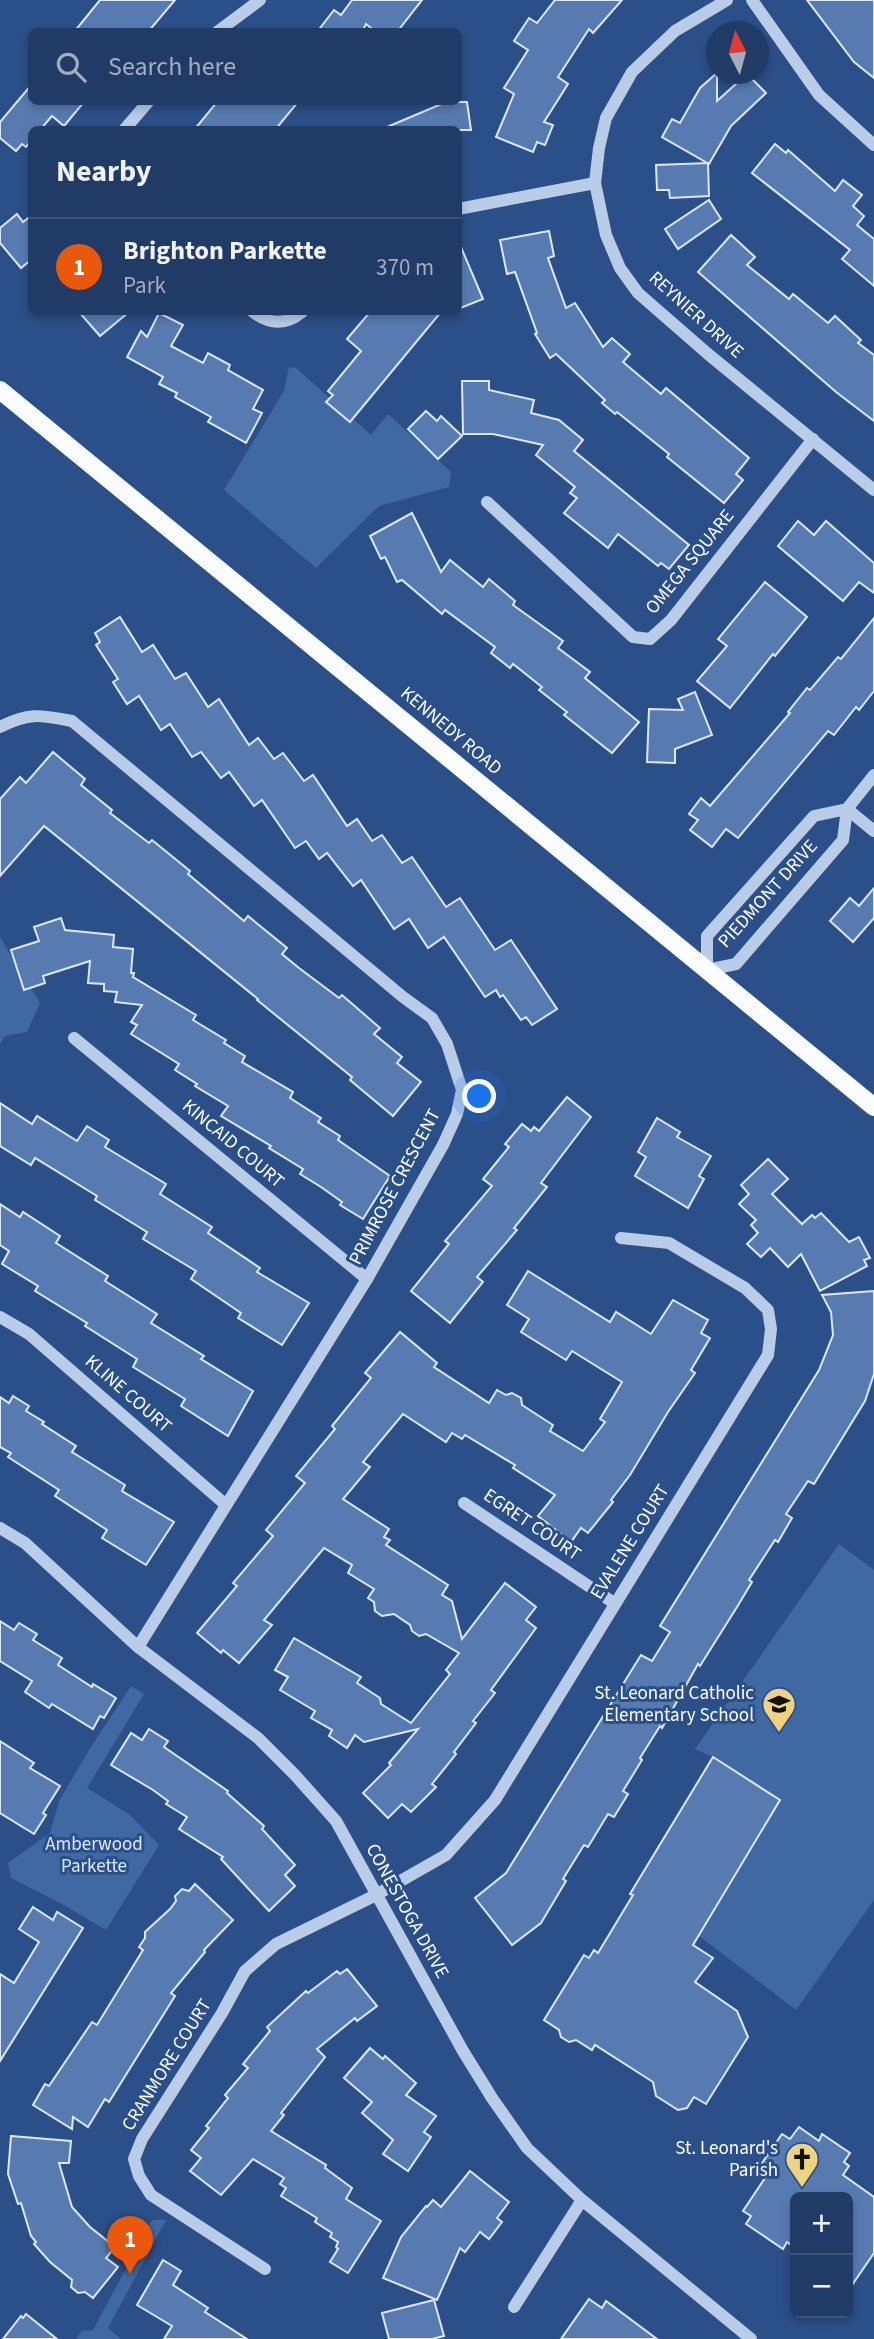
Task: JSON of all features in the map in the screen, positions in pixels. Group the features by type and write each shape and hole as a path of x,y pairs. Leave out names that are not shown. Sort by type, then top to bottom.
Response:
{"main road":[{"name":"KENNEDY ROAD","path":"0,390 874,1107"}],"street":[{"path":"222,28 260,0"},
{"name":"REYNIER DRIVE","path":"727,0 676,31 632,72 606,118 598,148 595,183 606,235 620,268 638,293 874,490"},
{"path":"752,0 819,95 874,145"},
{"path":"127,126 145,105"},
{"path":"462,208 595,183"},
{"path":"257,315 278,322 288,321 297,315"},
{"name":"OMEGA SQUARE","path":"487,502 633,637 650,639 671,620 813,439"},
{"name":"PRIMROSE CRESCENT","path":"0,727 37,714 72,721 403,998 432,1018 447,1044 461,1090 457,1114 443,1145 367,1279 138,1647"},
{"name":"PIEDMONT DRIVE","path":"847,809 814,816 707,936 707,970 736,964 843,840 847,809 874,775"},
{"path":"847,809 874,831"},
{"name":"KINCAID COURT","path":"74,1038 367,1279"},
{"name":"EVALENE COURT","path":"376,1895 446,1855 495,1800 768,1355 771,1329 768,1310 745,1288 669,1243 621,1238"},
{"name":"KLINE COURT","path":"0,1317 29,1334 226,1505"},
{"name":"EGRET COURT","path":"464,1503 614,1603"},
{"name":"CONESTOGA DRIVE","path":"0,1528 25,1543 138,1647 258,1738 295,1775 336,1821 463,2051 527,2148 582,2200 751,2339"},
{"name":"CRANMORE COURT","path":"265,2269 151,2195 139,2176 134,2159 142,2138 222,2013 245,1971 276,1944 376,1895"},
{"path":"514,2306 582,2200"}],"green space":[{"path":"289,367 296,368 371,435 388,414 451,472 449,487 379,506 316,568 224,490 284,391"},
{"path":"0,937 40,1003 27,1032 5,1036 0,1044"},
{"path":"839,1544 874,1570 874,1900 796,2010 699,1936 780,1801 713,1757 695,1749"},
{"name":"Amberwood Parkette","path":"131,1686 144,1694 87,1788 129,1814 159,1845 106,1930 11,1878 8,1863 50,1833 59,1801"},
{"path":"152,2220 166,2220 108,2328 121,2339 76,2339 82,2331 93,2330"}],"building":[{"path":"100,0 175,0 151,28 77,28"},
{"path":"352,0 422,0 400,28 371,28 366,24 364,28 320,28 334,10 341,15"},
{"path":"555,0 622,0 593,33 589,29 558,77 568,84 544,122 553,125 545,145 537,142 533,152 496,137 514,94 504,88 528,50 514,41 529,18 537,23"},
{"path":"807,0 874,0 874,78 854,62"},
{"path":"706,83 717,84 717,101 736,84 757,84 766,93 731,126 709,164 662,137 672,119 680,123 700,88"},
{"path":"28,89 28,105 82,105 64,126 52,116 43,126 28,126 28,145 26,147 22,144 16,151 0,138 0,122"},
{"path":"462,102 467,102 471,130 462,130 462,126 389,126 439,105 462,105"},
{"path":"215,105 296,105 278,126 197,126"},
{"path":"775,144 786,153 788,150 835,191 843,180 862,195 853,206 864,216 857,225 874,239 874,286 842,259 850,250 752,173"},
{"path":"708,163 709,196 670,198 669,190 657,190 656,165"},
{"path":"709,200 721,219 678,249 665,229"},
{"path":"17,214 23,222 28,218 28,262 21,268 0,243 0,228"},
{"path":"549,231 554,256 548,258 566,308 575,303 603,347 612,338 630,354 623,362 661,394 666,388 749,458 736,474 743,480 724,503 667,457 669,454 602,403 605,400 556,354 550,358 535,334 537,333 515,272 507,274 500,240"},
{"path":"731,235 755,257 747,265 789,299 793,294 828,323 835,316 861,340 858,343 874,355 874,421 836,392 698,272"},
{"path":"462,249 483,299 462,307"},
{"path":"82,315 125,315 100,336"},
{"path":"158,315 163,315 183,325 171,346 203,363 208,353 230,365 228,370 263,390 253,409 262,413 246,443 208,422 211,417 175,397 177,393 159,384 163,377 127,357 141,331 147,337"},
{"path":"367,315 439,315 350,422 326,402 333,395 328,391 361,351 347,339"},
{"path":"462,381 489,381 489,390 534,400 531,413 559,420 583,440 574,451 689,545 669,569 661,563 658,566 618,534 608,548 564,513 577,498 570,493 575,487 536,455 543,445 493,434 463,434"},
{"path":"426,411 437,421 441,416 462,436 438,459 408,429"},
{"path":"412,513 441,572 450,560 483,587 489,579 515,601 513,605 563,641 558,648 590,672 585,678 639,722 612,753 564,715 567,712 539,690 542,687 513,664 510,668 491,653 495,647 445,610 442,614 402,580 397,582 385,557 381,559 370,536"},
{"path":"798,521 814,535 826,521 874,563 874,593 859,582 843,601 778,546"},
{"path":"765,582 807,617 730,708 697,681 727,646 718,639"},
{"path":"120,617 142,652 153,645 175,679 186,673 208,707 219,699 249,745 258,738 274,759 283,753 304,781 313,775 347,826 357,819 372,841 382,835 402,863 412,857 446,907 460,898 495,950 511,940 557,1009 532,1025 526,1017 521,1020 503,995 500,997 496,990 485,997 444,937 428,948 409,919 394,929 361,880 353,886 327,853 319,859 306,841 295,848 262,800 254,806 229,772 221,778 201,752 192,757 170,724 161,730 139,696 127,704 113,682 118,679 96,645 100,642 95,633"},
{"path":"874,618 874,691 859,710 856,707 834,735 828,731 738,838 726,829 712,847 690,830 698,820 689,814 701,798 710,806 790,713 788,712 807,688 810,690 838,657 841,659"},
{"path":"695,692 712,735 675,749 675,763 647,762 649,709 683,710 678,699"},
{"path":"53,752 85,779 81,785 112,810 110,813 149,843 152,840 244,921 248,916 287,948 282,954 339,998 342,995 380,1028 374,1034 402,1057 397,1063 421,1082 393,1116 350,1080 352,1077 44,826 0,876 0,799 20,777 26,783"},
{"path":"874,888 874,918 853,942 830,921 850,898 859,906"},
{"path":"61,918 65,930 114,935 113,947 133,949 133,977 196,1015 193,1020 226,1040 224,1043 245,1056 242,1062 293,1092 290,1098 321,1118 318,1122 340,1136 338,1140 390,1176 363,1219 300,1174 303,1169 221,1116 228,1106 175,1070 179,1064 131,1034 137,1025 131,1022 142,1005 115,1002 117,992 104,991 104,984 88,983 90,961 43,976 45,983 24,990 11,950 39,941 34,927"},
{"path":"567,1097 591,1117 541,1183 547,1187 514,1228 517,1230 477,1277 483,1282 450,1323 411,1291 449,1244 445,1241 492,1186 483,1179 509,1147 505,1144 522,1124 531,1131 534,1127 539,1131"},
{"path":"0,1103 32,1124 37,1116 77,1141 87,1126 109,1140 105,1147 166,1184 160,1194 212,1227 208,1233 260,1268 257,1272 309,1303 282,1345 238,1318 241,1313 191,1279 196,1271 143,1239 147,1232 95,1200 97,1196 35,1158 31,1165 0,1146"},
{"path":"657,1118 680,1132 677,1137 711,1156 699,1176 704,1179 688,1208 635,1176 646,1157 638,1152"},
{"path":"768,1159 788,1179 772,1194 802,1224 812,1215 815,1218 821,1213 849,1242 859,1237 870,1258 864,1260 867,1266 820,1291 801,1254 788,1267 770,1248 761,1257 747,1244 758,1233 751,1225 756,1220 739,1204 749,1194 741,1185"},
{"path":"0,1204 20,1217 23,1212 60,1236 56,1243 108,1276 105,1281 157,1314 151,1323 204,1356 201,1359 253,1391 228,1436 181,1406 185,1399 133,1367 137,1359 85,1326 87,1323 35,1291 38,1286 2,1264 9,1251 0,1245"},
{"path":"528,1271 610,1322 616,1312 651,1334 673,1300 708,1320 701,1333 710,1338 691,1370 695,1373 611,1500 613,1502 588,1533 581,1528 571,1542 538,1516 555,1495 513,1468 515,1465 465,1435 462,1439 452,1433 446,1442 403,1414 363,1462 370,1467 343,1499 389,1529 384,1537 390,1540 386,1545 448,1585 442,1595 452,1601 462,1639 505,1583 536,1607 526,1620 536,1628 491,1690 495,1693 473,1721 476,1723 454,1752 456,1754 432,1784 436,1787 411,1812 402,1804 388,1818 363,1793 391,1765 389,1763 418,1729 364,1742 355,1735 347,1748 329,1736 332,1730 311,1718 315,1711 280,1690 288,1677 275,1670 294,1638 361,1677 357,1683 380,1698 381,1704 411,1723 450,1674 446,1670 459,1653 426,1634 419,1636 412,1631 410,1625 394,1614 382,1616 375,1611 374,1602 368,1598 374,1589 348,1573 352,1565 324,1548 264,1620 272,1625 239,1663 223,1650 221,1653 197,1633 237,1586 233,1583 273,1536 266,1530 305,1483 296,1476 335,1429 332,1426 371,1378 365,1373 400,1332 437,1363 434,1367 489,1403 497,1390 506,1395 512,1393 521,1398 522,1405 553,1425 550,1431 583,1451 605,1422 600,1419 622,1382 572,1351 566,1360 521,1332 529,1319 507,1305"},
{"path":"874,1291 874,1374 865,1401 814,1484 808,1481 786,1514 792,1518 778,1542 775,1540 749,1580 752,1582 737,1607 700,1666 698,1664 662,1728 660,1726 640,1758 642,1760 623,1791 628,1794 614,1817 608,1814 588,1847 584,1845 541,1923 512,1945 475,1898 506,1873 641,1655 652,1661 670,1632 660,1626 819,1370 833,1335 831,1312 822,1295"},
{"path":"13,1396 29,1406 26,1411 44,1422 42,1424 76,1446 72,1452 125,1485 122,1491 174,1522 146,1565 102,1538 107,1530 55,1496 59,1490 8,1457 11,1453 0,1447 0,1397 9,1403"},
{"path":"0,1621 14,1630 19,1623 37,1634 33,1640 62,1658 58,1665 92,1687 93,1684 116,1698 104,1718 100,1716 93,1729 52,1704 49,1708 25,1692 32,1681 0,1661"},
{"path":"149,1729 168,1741 164,1747 228,1791 227,1793 264,1826 262,1829 295,1865 285,1875 295,1886 269,1911 221,1859 223,1857 179,1829 187,1817 166,1804 168,1801 153,1790 111,1765 131,1733 142,1740"},
{"path":"0,1741 34,1763 30,1768 60,1786 34,1834 0,1813"},
{"path":"713,1757 780,1800 693,1945 713,1958 695,1982 737,2011 748,2037 706,2104 694,2097 687,2108 678,2110 656,2096 653,2082 595,2045 592,2050 576,2040 569,2042 561,2037 559,2030 544,2020 584,1955 589,1958 594,1950 598,1953 633,1895 630,1894"},
{"path":"195,1884 233,1920 204,1950 171,1993 175,1996 109,2102 105,2099 88,2127 73,2117 72,2129 33,2105 45,2084 49,2086 92,2022 97,2025 143,1950 139,1947 145,1938 145,1932 170,1909 176,1901 175,1896 182,1889 189,1891"},
{"path":"33,1907 53,1920 57,1912 83,1928 0,2061 0,1974 14,1983 39,1942 19,1929"},
{"path":"347,1969 377,2006 357,2021 355,2018 317,2049 325,2057 281,2113 284,2115 271,2131 326,2165 325,2168 352,2188 346,2199 381,2221 348,2273 330,2262 338,2249 338,2242 330,2237 332,2233 315,2222 317,2218 281,2196 286,2188 280,2184 284,2178 253,2159 221,2195 190,2171 201,2158 191,2150 228,2098 225,2095 248,2068 243,2064 270,2031 267,2027 306,1991 308,1993 337,1971 340,1974"},
{"path":"370,2048 383,2059 385,2056 416,2083 406,2095 436,2116 424,2132 431,2137 408,2171 383,2154 393,2140 362,2113 372,2102 344,2078"},
{"name":"St. Leonard's Parish","path":"799,2127 819,2141 822,2134 850,2153 844,2162 849,2166 843,2175 874,2197 874,2253 853,2284 853,2192 790,2192 790,2244 787,2242 783,2249 746,2224 751,2216 743,2211 769,2172 760,2166 782,2134 790,2139"},
{"path":"11,2136 71,2141 69,2163 59,2163 72,2207 90,2227 115,2247 106,2258 118,2267 93,2298 85,2292 78,2293 71,2287 72,2280 34,2244 36,2242 31,2236 21,2203 18,2204 8,2174"},
{"path":"470,2171 509,2202 497,2218 502,2222 489,2239 480,2232 465,2252 460,2248 437,2300 383,2278 401,2237 426,2206 433,2200 441,2207"},
{"path":"163,2260 181,2271 173,2285 208,2308 205,2312 247,2339 164,2339 172,2326 137,2305"},
{"path":"589,2299 602,2308 606,2301 657,2339 561,2339"},
{"path":"434,2300 444,2336 432,2339 389,2339 382,2313"},
{"path":"26,2314 57,2339 3,2339 21,2316 23,2318"}],"place":[{"name":"St. Leonard Catholic Elementary School","path":"779,1734"},
{"name":"St. Leonard's Parish","path":"802,2189"},
{"name":"Brighton Parkette","path":"130,2274"}]}
